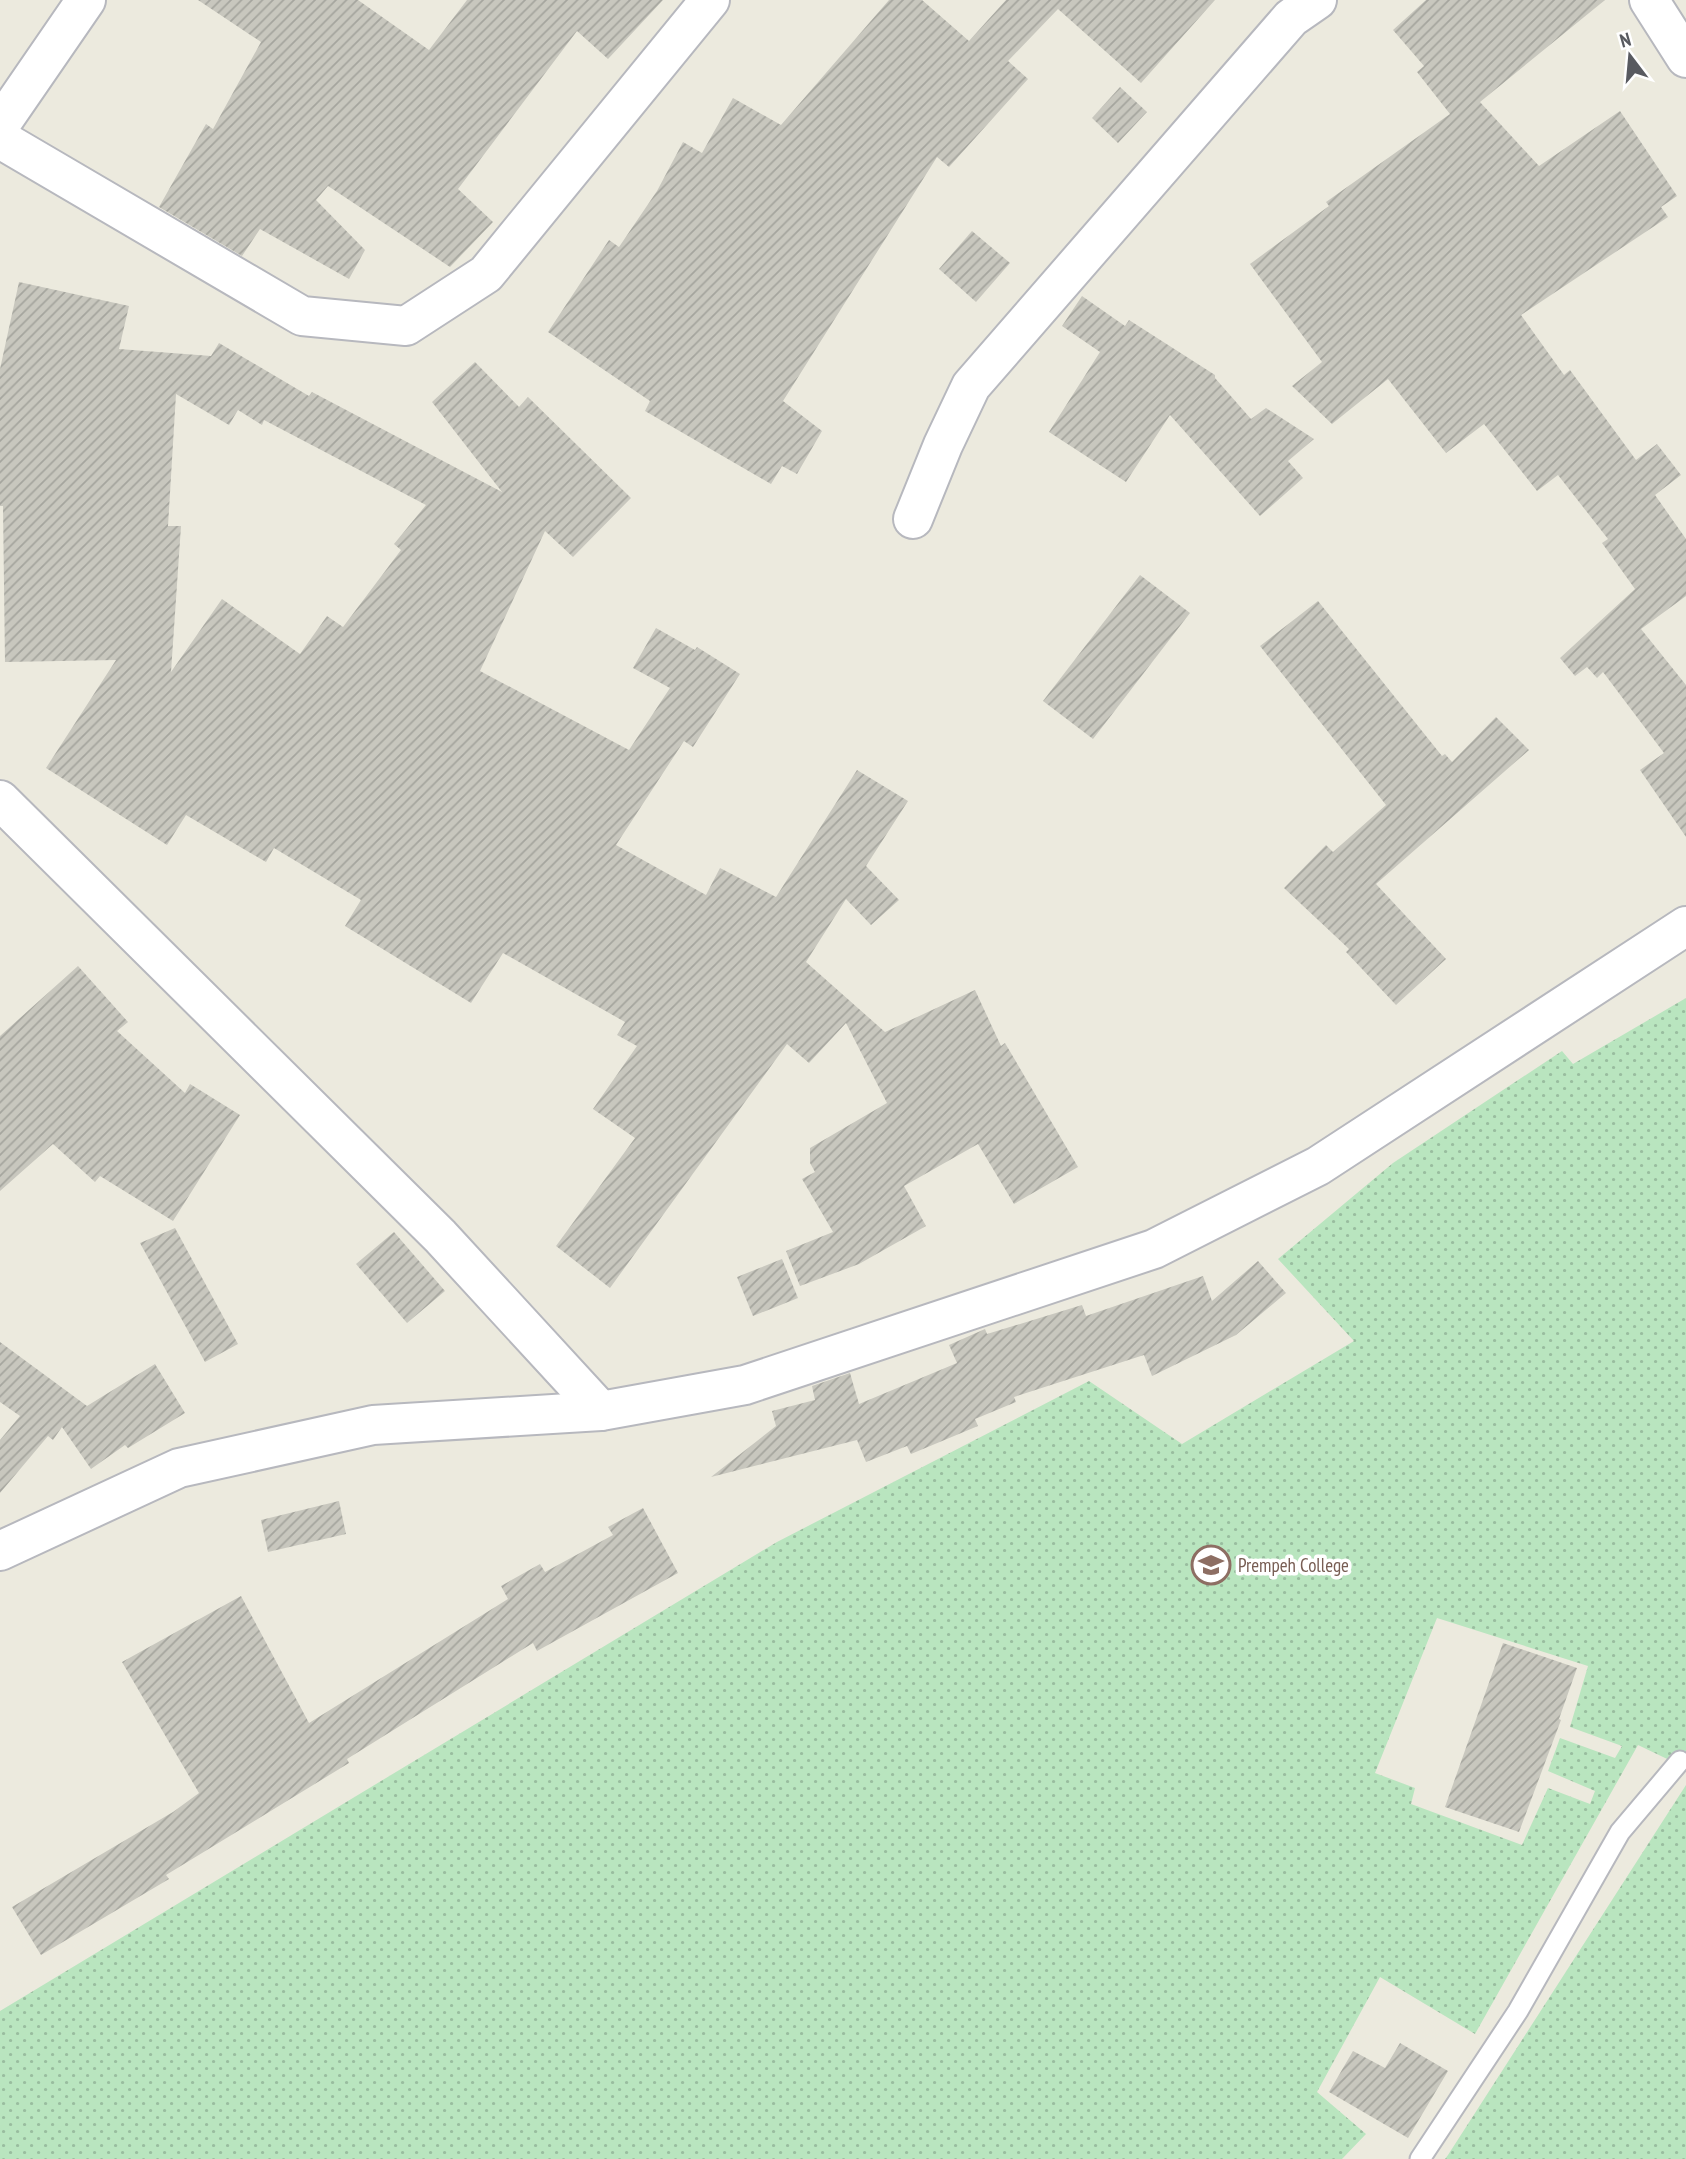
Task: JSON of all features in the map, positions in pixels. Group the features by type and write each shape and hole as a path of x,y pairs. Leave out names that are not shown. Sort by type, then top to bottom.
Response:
{"street":[{"path":"0,125 86,0"},
{"path":"0,139 302,316 405,326 486,274 710,0"},
{"path":"913,519 971,386 1291,18 1317,0"},
{"path":"1649,0 1686,58"},
{"path":"0,800 440,1236 601,1410"},
{"path":"0,1551 179,1468 373,1425 601,1410 744,1385 1154,1249 1318,1166 1686,926"}],"lane":[{"path":"1420,2159 1518,2011 1620,1832 1679,1761"}],"green space":[{"name":"Prempeh College","path":"1686,998 1686,1768 1638,1745 1475,2034 1380,1977 1317,2092 1366,2134 1342,2159 0,2159 0,2011 777,1542 1089,1381 1182,1444 1354,1341 1278,1259 1393,1163 1562,1051 1573,1064","holes":["1437,1618 1588,1666 1570,1727 1622,1746 1615,1758 1560,1738 1548,1771 1595,1791 1590,1804 1548,1788 1522,1845 1411,1804 1415,1788 1375,1773"]},
{"path":"1686,1785 1686,2159 1445,2159 1448,2155"}],"building":[{"path":"198,0 358,0 429,50 467,0 663,0 608,59 577,31 458,189 493,222 450,267 328,186 316,200 365,250 349,279 260,229 242,256 159,207 206,124 213,129 261,42"},
{"path":"889,0 922,0 969,41 1006,0 1215,0 1141,83 1058,9 1008,61 1028,79 949,167 937,157 783,401 822,431 797,474 782,466 771,484 645,411 650,401 548,332 609,240 619,247 657,191 683,142 702,153 733,98 781,125"},
{"path":"1426,0 1605,0 1480,102 1539,166 1620,111 1677,196 1661,207 1668,217 1521,315 1564,375 1570,370 1636,460 1657,444 1681,475 1655,495 1686,539 1686,596 1641,629 1686,685 1686,837 1640,770 1664,753 1603,672 1597,678 1587,667 1575,676 1560,658 1635,589 1602,543 1608,539 1558,475 1537,491 1484,424 1446,453 1388,379 1332,424 1292,386 1322,362 1250,264 1329,206 1326,202 1450,114 1417,72 1424,66 1393,30"},
{"path":"1120,87 1147,112 1118,143 1092,118"},
{"path":"972,231 1010,263 976,302 939,269"},
{"path":"19,282 129,306 119,349 211,356 219,343 309,396 312,392 502,492 432,402 475,362 519,407 528,397 631,498 573,557 545,531 480,671 629,750 670,688 633,668 656,628 695,650 697,647 740,674 693,747 684,741 616,845 706,895 720,868 776,897 857,770 908,801 866,866 899,900 871,925 846,899 806,962 885,1032 975,990 1001,1046 1005,1043 1078,1167 1014,1204 978,1144 904,1186 926,1226 859,1264 800,1286 786,1251 833,1232 802,1179 815,1172 810,1163 810,1148 887,1103 846,1023 809,1063 787,1044 610,1288 556,1246 635,1138 593,1109 637,1046 617,1035 625,1022 503,953 471,1003 345,926 361,900 274,848 266,862 186,815 167,845 46,768 116,660 5,662 3,506 0,506 0,369","holes":["176,394 229,425 238,410 262,425 264,420 426,505 394,544 401,550 343,627 327,616 300,654 222,599 171,672 181,526 168,526"]},
{"path":"1082,296 1125,326 1129,320 1215,375 1251,419 1266,408 1314,439 1288,461 1303,478 1260,516 1170,415 1126,482 1049,432 1100,352 1062,326"},
{"path":"1140,575 1190,613 1093,739 1043,701"},
{"path":"1318,601 1442,756 1445,754 1452,762 1496,717 1529,750 1376,884 1446,959 1396,1005 1346,952 1349,949 1284,888 1326,845 1333,852 1386,805 1260,646"},
{"path":"78,966 128,1022 117,1031 185,1093 190,1084 240,1115 173,1221 100,1176 95,1182 53,1144 0,1191 0,1036"},
{"path":"175,1228 238,1344 205,1362 140,1243"},
{"path":"394,1232 445,1291 407,1323 356,1264"},
{"path":"782,1259 798,1298 753,1316 737,1277"},
{"path":"1258,1261 1286,1293 1236,1335 1152,1376 1144,1355 1014,1397 1016,1402 975,1419 978,1426 911,1454 907,1446 866,1462 857,1440 711,1477 776,1426 772,1411 815,1400 812,1386 850,1373 859,1404 957,1363 949,1345 985,1329 987,1334 1082,1305 1086,1316 1203,1276 1212,1301"},
{"path":"0,1342 87,1406 155,1364 185,1413 128,1448 125,1445 91,1469 62,1427 53,1440 48,1436 0,1493 0,1440 20,1416 0,1402"},
{"path":"339,1501 346,1534 268,1552 261,1520"},
{"path":"643,1508 678,1573 537,1651 533,1643 347,1759 349,1763 166,1875 169,1879 41,1955 12,1907 173,1812 199,1793 122,1662 241,1596 309,1723 508,1599 501,1586 540,1564 545,1572 613,1535 608,1527"},
{"path":"1503,1643 1577,1668 1559,1719 1561,1720 1519,1832 1445,1807"},
{"path":"1400,2043 1448,2071 1408,2138 1329,2092 1353,2051 1385,2068"}],"place":[{"name":"Prempeh College","path":"1211,1565"}]}
